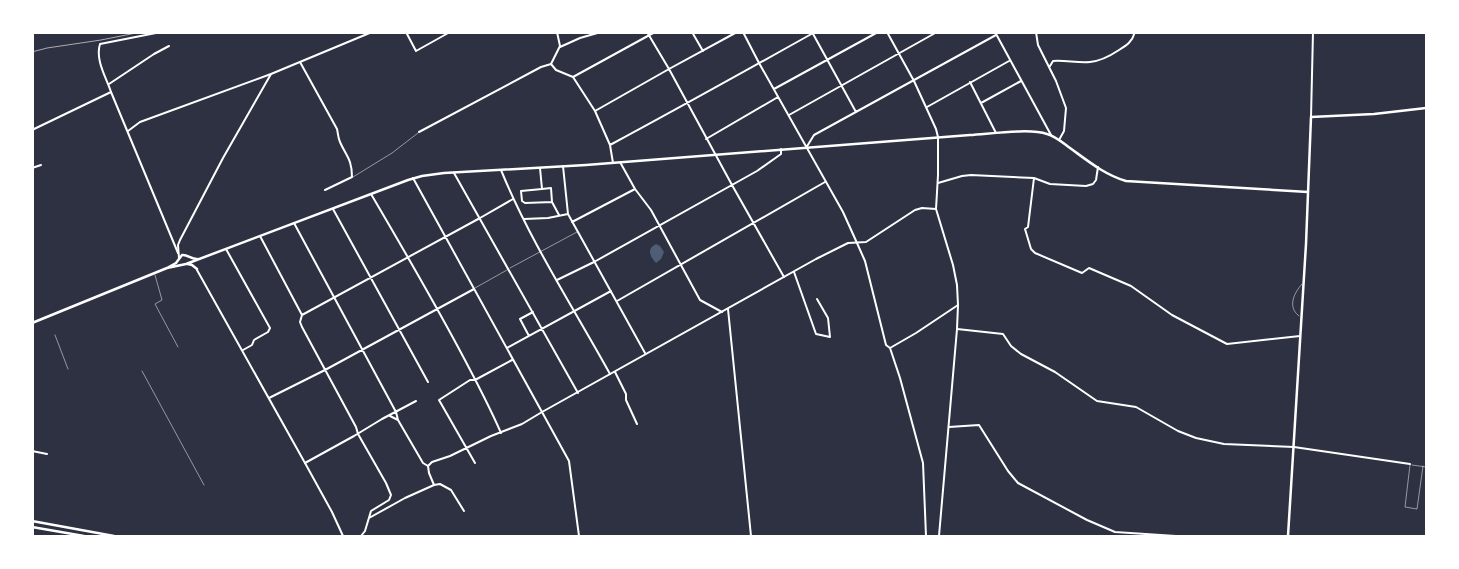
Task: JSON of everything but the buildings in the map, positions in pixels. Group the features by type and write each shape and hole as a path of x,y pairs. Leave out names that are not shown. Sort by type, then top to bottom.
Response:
{"main road":[{"path":"1288,536 1304,283 1311,117 1374,114 1426,108"},
{"path":"167,268 192,262 413,178 454,173 938,137 1041,132 1051,135 1115,178 1126,181 1308,192"},
{"path":"32,323 154,274 174,264 182,255 198,259"},
{"path":"186,264 189,262 187,256"},
{"path":"179,258 180,263 190,264 196,269"},
{"path":"32,520 114,536"},
{"path":"32,526 84,536"}],"street":[{"path":"161,32 100,44 98,57 179,258"},
{"path":"128,130 140,122 271,74 372,32"},
{"path":"406,32 416,51 450,32"},
{"path":"420,132 541,67 551,64 560,47 580,38 601,32"},
{"path":"647,32 784,277"},
{"path":"573,77 655,32"},
{"path":"692,32 703,51"},
{"path":"595,111 737,32"},
{"path":"748,32 744,34 843,212 865,261 886,345 890,348 900,378 923,463 926,536"},
{"path":"774,89 878,32"},
{"path":"887,32 914,81 936,129 938,137 936,209 957,285 958,329 939,536"},
{"path":"789,115 937,32"},
{"path":"1036,32 1038,45 1050,66 1062,93 1066,108 1064,131 1059,140"},
{"path":"1050,66 1053,61 1060,60 1089,62 1100,60 1128,44 1133,39 1135,32"},
{"path":"1311,117 1313,32"},
{"path":"557,33 560,47"},
{"path":"610,144 687,104 813,33 856,112"},
{"path":"806,148 814,135 914,81 995,34 1051,135"},
{"path":"109,84 169,46"},
{"path":"927,107 1010,60"},
{"path":"300,62 337,129 339,141 349,157 352,167 352,177 325,190"},
{"path":"551,64 556,70 573,77 595,111 610,144 613,162"},
{"path":"179,258 179,242 183,234 271,74"},
{"path":"981,103 1022,81"},
{"path":"970,82 996,134"},
{"path":"32,130 111,92"},
{"path":"706,138 778,97"},
{"path":"557,280 594,262 757,171 781,154 781,149"},
{"path":"620,162 635,189 651,210 700,300 722,312"},
{"path":"32,168 41,166"},
{"path":"564,166 568,214 646,354"},
{"path":"938,183 971,175 1034,178 1050,184 1086,186 1093,184 1096,180 1098,167"},
{"path":"540,168 542,189"},
{"path":"501,170 513,199 541,252 610,374"},
{"path":"454,173 578,392"},
{"path":"413,178 569,461 579,536"},
{"path":"1034,178 1028,227 1025,229 1031,249 1035,253 1082,273 1089,268 1132,286 1172,316 1227,344 1300,336"},
{"path":"617,301 825,182"},
{"path":"522,201 521,190 551,188 552,202 559,216"},
{"path":"572,222 635,189"},
{"path":"371,194 437,309 501,432"},
{"path":"302,314 513,199"},
{"path":"515,202 552,202"},
{"path":"333,208 428,382"},
{"path":"428,466 432,462 522,424 848,243 866,242 915,210 922,208 936,209"},
{"path":"524,219 548,218 568,214"},
{"path":"294,223 396,412 398,420 424,463 428,466 434,485"},
{"path":"260,236 302,314 300,322 302,327 391,495 389,500 372,510 365,532 361,536"},
{"path":"175,246 192,262 305,462 343,536"},
{"path":"226,249 270,327 268,332 254,340 252,345 242,350"},
{"path":"196,269 195,264 198,259"},
{"path":"794,272 816,334 830,337 828,318 817,299"},
{"path":"269,398 326,370 474,289"},
{"path":"506,348 611,291"},
{"path":"890,348 958,306"},
{"path":"728,309 751,536"},
{"path":"529,336 520,318 532,312"},
{"path":"958,329 1003,334 1011,346 1021,354 1056,372 1097,401 1136,407 1178,431 1196,438 1224,444 1294,447 1410,464"},
{"path":"474,463 439,400 470,380 475,380 512,360"},
{"path":"614,372 626,394 626,400 637,424"},
{"path":"305,462 416,401"},
{"path":"390,416 398,420"},
{"path":"949,427 979,426 1018,483 1087,520 1115,532 1176,536"},
{"path":"32,451 48,454"},
{"path":"369,518 405,498 440,484 451,490 464,511"}],"lane":[{"path":"352,177 392,153 420,132"},
{"path":"474,289 577,232"},
{"path":"154,274 162,300 155,304 178,347"},
{"path":"1302,317 1296,313 1293,307 1293,297 1295,292 1304,283"},
{"path":"55,335 68,369"},
{"path":"142,371 204,485"},
{"path":"1423,466 1417,509 1405,507 1410,464 1423,466 1426,467"}],"water":[{"path":"656,244 664,252 661,259 656,263 652,258 650,250"}],"railway":[{"path":"32,52 141,32"}]}
